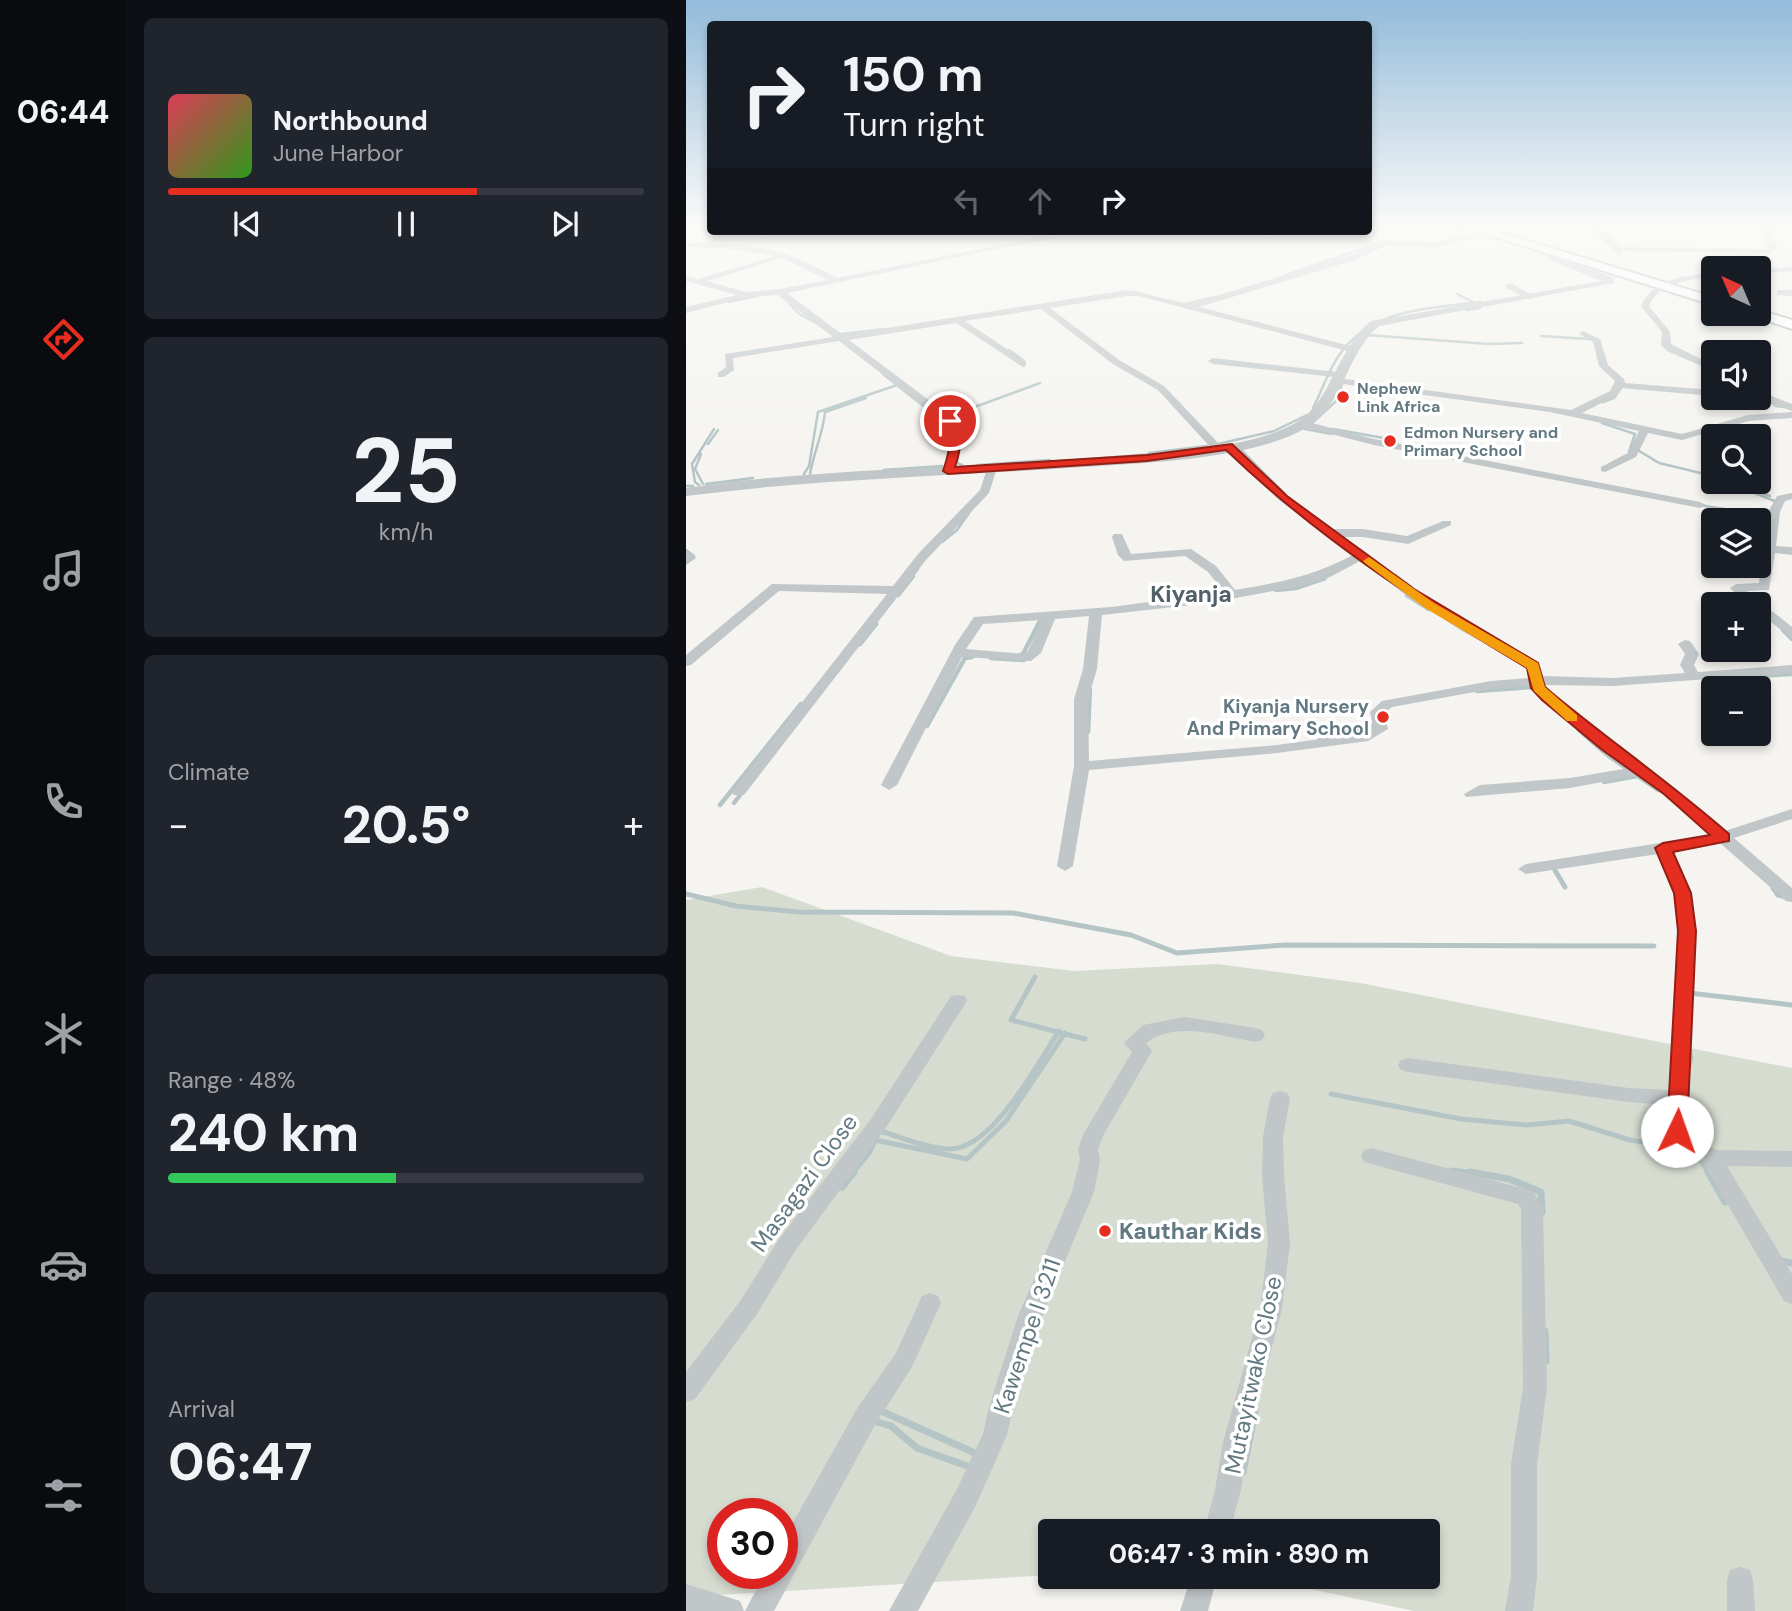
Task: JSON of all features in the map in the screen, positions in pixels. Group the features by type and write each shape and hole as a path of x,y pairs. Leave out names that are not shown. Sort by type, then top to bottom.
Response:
{"main road":[{"path":"1771,319 1792,326"}],"street":[{"path":"686,310 729,299"},
{"path":"790,299 950,421 955,431 955,452 948,471"},
{"path":"721,376 731,368 728,356 1090,299"},
{"path":"1158,299 1351,348"},
{"path":"1189,307 1215,299"},
{"path":"686,492 788,479 1147,458 1223,447 1304,424 1320,412 1351,348 1365,329 1392,318 1517,299"},
{"path":"1647,299 1645,306 1666,332 1666,345 1701,362"},
{"path":"1042,306 1116,362 1161,387 1223,447 1283,498 1334,533 1429,606 1533,666 1539,688 1555,704 1670,790 1792,897"},
{"path":"956,319 1023,364"},
{"path":"1572,414 1614,393 1621,381 1604,366 1597,341 1583,334"},
{"path":"1213,361 1572,414 1682,438 1748,418 1792,415"},
{"path":"1617,385 1701,392"},
{"path":"1771,399 1792,408"},
{"path":"1304,424 1487,465 1700,505"},
{"path":"1605,468 1632,455 1644,431"},
{"path":"738,792 922,557 985,491 992,468"},
{"path":"1771,539 1778,502 1792,496"},
{"path":"1334,533 1363,533 1408,540 1424,536 1447,523"},
{"path":"1118,537 1124,555 1128,558 1181,552 1192,554 1201,565 1212,569 1231,594"},
{"path":"1771,549 1792,551"},
{"path":"686,554 690,558 686,561"},
{"path":"889,785 979,620 1096,612 1231,594 1313,578 1361,556"},
{"path":"1740,592 1736,589 1765,587 1766,578"},
{"path":"686,662 776,587 898,590"},
{"path":"1065,866 1082,766 1081,699 1090,669 1096,612"},
{"path":"959,653 1026,658 1034,653 1051,614"},
{"path":"1771,617 1792,634"},
{"path":"1685,644 1692,654 1687,665 1694,677"},
{"path":"1082,766 1276,749 1368,737 1381,729 1377,712 1387,704 1491,685 1538,681 1613,682 1792,669"},
{"path":"1472,794 1480,790 1570,783 1640,770"},
{"path":"1527,869 1723,837 1792,814"},
{"path":"1663,848 1686,907 1677,1131 1711,1158 1769,1259 1785,1270 1792,1294"},
{"name":"Masagazi Close","path":"686,1391 749,1307 787,1245 878,1124 958,1001"},
{"name":"Kawempe I 3211","path":"903,1611 966,1498 995,1435 1001,1407 1030,1316 1083,1192 1090,1160 1088,1149 1094,1133 1142,1051 1135,1043 1150,1030 1169,1026 1206,1026 1255,1035"},
{"path":"1408,1065 1629,1095 1679,1098"},
{"name":"Mutayitwako Close","path":"1220,1519 1245,1404 1271,1309 1279,1243 1273,1176 1273,1137 1280,1098"},
{"path":"1371,1156 1470,1184 1510,1191 1525,1197 1532,1209 1535,1388 1524,1464 1524,1576 1519,1611"},
{"path":"1711,1158 1792,1159"},
{"path":"798,1540 867,1415 904,1360 930,1303"},
{"path":"1740,1580 1741,1611"},
{"path":"759,1611 771,1589"},
{"path":"1194,1611 1200,1589"},
{"path":"686,1598 730,1611"}],"shaded area":[{"path":"762,887 951,956 1074,971 1217,964 1360,983 1792,1068 1792,1611 1414,1611 1310,1589 1440,1589 1440,1519 1038,1519 1038,1576 686,1597 686,900"}],"waterway":[{"path":"728,302 742,299"},
{"path":"1182,305 1206,299"},
{"path":"1467,299 1475,303"},
{"path":"1475,303 1481,302"},
{"path":"789,303 799,314 818,324"},
{"path":"1313,408 1338,357 1356,336 1371,326 1406,312 1475,303"},
{"path":"1467,310 1480,308"},
{"path":"841,334 885,329"},
{"path":"1367,335 1489,344 1522,343"},
{"path":"1541,336 1589,339"},
{"path":"1009,350 1024,361"},
{"path":"883,374 897,385"},
{"path":"1310,425 1336,401 1343,381"},
{"path":"946,414 950,416 1040,383"},
{"path":"1603,402 1614,398 1624,384"},
{"path":"804,474 809,466 818,412 897,385"},
{"path":"897,385 950,427"},
{"path":"810,474 825,412 866,398"},
{"path":"1771,402 1776,406 1792,408"},
{"path":"962,465 957,463 960,434 953,420 963,415"},
{"path":"1218,444 1274,431 1307,415"},
{"path":"1602,423 1635,434 1629,452 1633,454"},
{"path":"699,485 695,482 692,464 714,429"},
{"path":"1305,429 1332,434"},
{"path":"1333,429 1395,440 1394,444 1398,444"},
{"path":"708,444 718,430"},
{"path":"1149,453 1207,446"},
{"path":"1242,447 1239,448 1285,494"},
{"path":"1636,449 1659,463 1701,473"},
{"path":"701,454 695,469 703,484"},
{"path":"978,465 1050,460"},
{"path":"884,470 942,466"},
{"path":"706,484 753,478"},
{"path":"686,486 693,486"},
{"path":"1757,494 1777,502"},
{"path":"1765,494 1770,496"},
{"path":"1699,505 1718,508"},
{"path":"942,542 957,530 969,513"},
{"path":"1359,549 1398,578"},
{"path":"686,550 694,556 686,563"},
{"path":"911,578 918,569"},
{"path":"898,595 913,576"},
{"path":"1395,576 1410,587"},
{"path":"1276,590 1296,588 1325,578"},
{"path":"1407,595 1429,609"},
{"path":"1018,656 1023,654 1042,617"},
{"path":"860,644 876,624"},
{"path":"1783,630 1792,639"},
{"path":"927,726 965,658 972,657"},
{"path":"991,658 1024,660"},
{"path":"1760,676 1792,674"},
{"path":"1477,691 1531,687 1539,694"},
{"path":"1088,732 1090,689"},
{"path":"720,805 801,704"},
{"path":"1320,740 1376,725"},
{"path":"1579,730 1610,757 1658,790"},
{"path":"1604,782 1637,776"},
{"path":"734,803 743,791"},
{"path":"1553,867 1565,887"},
{"path":"1773,888 1778,895 1792,899"},
{"path":"686,894 736,906 799,912 1013,913 1131,935 1177,953 1285,945 1654,946"},
{"path":"1035,977 1011,1020 1058,1032"},
{"path":"1689,993 1792,1005"},
{"path":"880,1131 940,1148 964,1146 981,1136 1012,1103 1058,1032"},
{"path":"1058,1032 1065,1034"},
{"path":"852,1174 870,1152 875,1140 967,1159 1006,1121 1065,1034"},
{"path":"1065,1034 1085,1039"},
{"path":"1688,1068 1691,1059 1689,1050"},
{"path":"1331,1094 1461,1119 1527,1125 1569,1121 1630,1140 1687,1148"},
{"path":"1687,1111 1689,1133"},
{"path":"1699,1157 1709,1174"},
{"path":"1451,1170 1475,1173"},
{"path":"842,1187 854,1172"},
{"path":"1470,1172 1475,1173"},
{"path":"1708,1172 1725,1202"},
{"path":"1475,1173 1484,1174"},
{"path":"1475,1173 1509,1179 1541,1192 1542,1212"},
{"path":"1780,1261 1792,1263"},
{"path":"1545,1331 1546,1361"},
{"path":"879,1410 977,1454"},
{"path":"1243,1472 1255,1412"},
{"path":"874,1421 891,1426 917,1448 970,1467"}],"slow traffic":[{"path":"1369,561 1429,606 1533,666 1539,688 1572,718"}],"place":[{"name":"Nephew Link Africa","path":"1343,397"},
{"name":"Edmon Nursery and Primary School","path":"1390,441"},
{"name":"Kiyanja Nursery And Primary School","path":"1383,717"},
{"name":"Kauthar Kids","path":"1105,1231"}],"district":[{"name":"Kiyanja","path":"1191,594"}],"route":[{"path":"950,421 955,431 955,452 948,471 1147,458 1228,446 1275,492 1334,533 1429,606 1533,666 1539,688 1564,712 1606,746 1670,790 1723,837 1663,848 1683,893 1686,907 1677,1131"}]}
